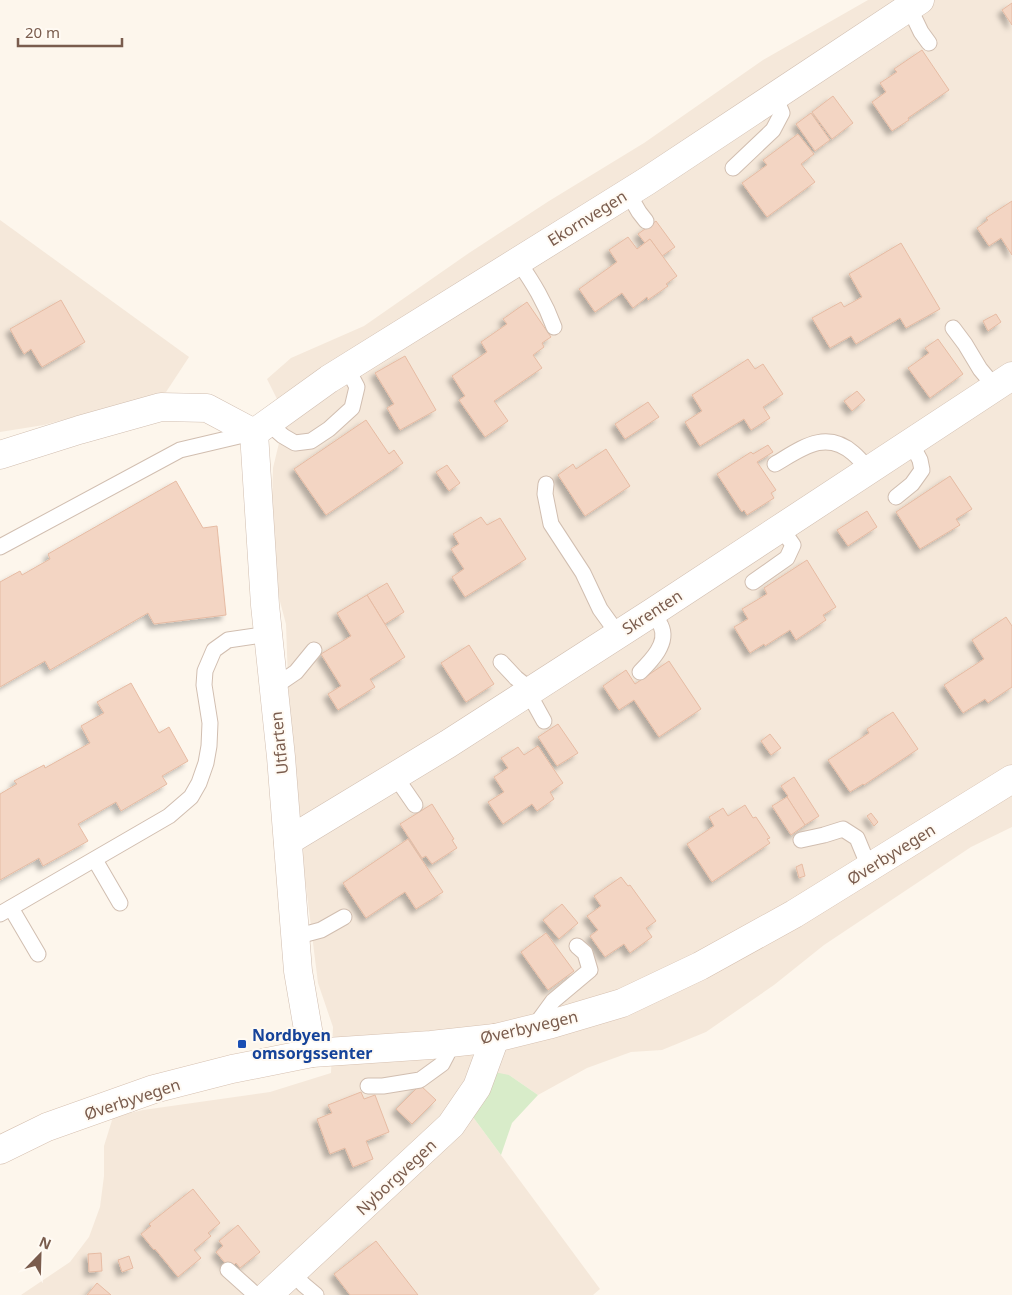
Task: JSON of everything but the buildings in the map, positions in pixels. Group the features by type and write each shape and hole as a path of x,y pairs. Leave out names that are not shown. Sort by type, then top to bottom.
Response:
{"street":[{"name":"Ekornvegen","path":"261,428 329,379 628,192 914,3"},
{"name":"Skrenten","path":"288,841 448,744 1004,382"},
{"path":"0,455 79,430 161,408 207,408 261,428"},
{"name":"Utfarten","path":"261,428 265,605 288,841 298,971 312,1053"},
{"name":"Øverbyvegen","path":"0,1150 47,1127 154,1089 232,1069 312,1053 453,1043 495,1038 622,1003 700,966 794,914 1012,779"},
{"name":"Nyborgvegen","path":"268,1295 451,1125 477,1087 495,1038"}],"lane":[{"path":"914,3 921,32 929,44"},
{"path":"733,168 773,130 782,113 775,96"},
{"path":"628,192 646,221"},
{"path":"518,261 533,282 546,306 554,327"},
{"path":"953,328 980,369 1004,382"},
{"path":"0,547 180,450 261,428 283,436 295,443 311,441 329,429 352,408 357,387 347,368"},
{"path":"775,464 815,443 834,442 852,452 869,470"},
{"path":"896,497 912,484 922,470 920,460 911,442"},
{"path":"546,484 545,494 552,524 583,573 600,609 618,634"},
{"path":"753,582 787,558 793,545 781,528"},
{"path":"640,672 662,644 662,628 653,612"},
{"path":"38,954 6,911 169,816 191,797 199,783 206,763 209,746 210,723 204,685 205,671 209,659 214,650 228,640 268,634"},
{"path":"274,687 296,672 314,650"},
{"path":"501,662 530,691 544,721"},
{"path":"395,776 415,804"},
{"path":"801,840 843,829 857,838 869,867"},
{"path":"95,860 120,903"},
{"path":"295,937 321,930 344,916"},
{"path":"533,1029 552,1001 590,970 585,952 577,946"},
{"path":"368,1086 383,1086 420,1080 442,1064 453,1043"},
{"path":"228,1270 256,1295"},
{"path":"292,1272 316,1295"}],"shaded area":[{"path":"868,0 1012,0 1012,827 971,847 824,945 774,985 706,1032 662,1050 631,1052 587,1068 538,1095 509,1075 470,1113 600,1289 593,1295 21,1295 70,1262 89,1237 100,1207 104,1176 104,1146 113,1117 143,1110 270,1092 331,1073 333,1027 318,983 291,766 286,624 278,594 271,531 273,468 284,422 281,407 267,379 291,358 364,326 469,253 644,143 763,60"},
{"path":"0,220 189,357 166,392 44,425 0,432"}],"green space":[{"path":"494,1072 509,1075 538,1095 512,1123 501,1155 470,1113"}],"place":[{"name":"Nordbyen omsorgssenter","path":"242,1044"}]}
